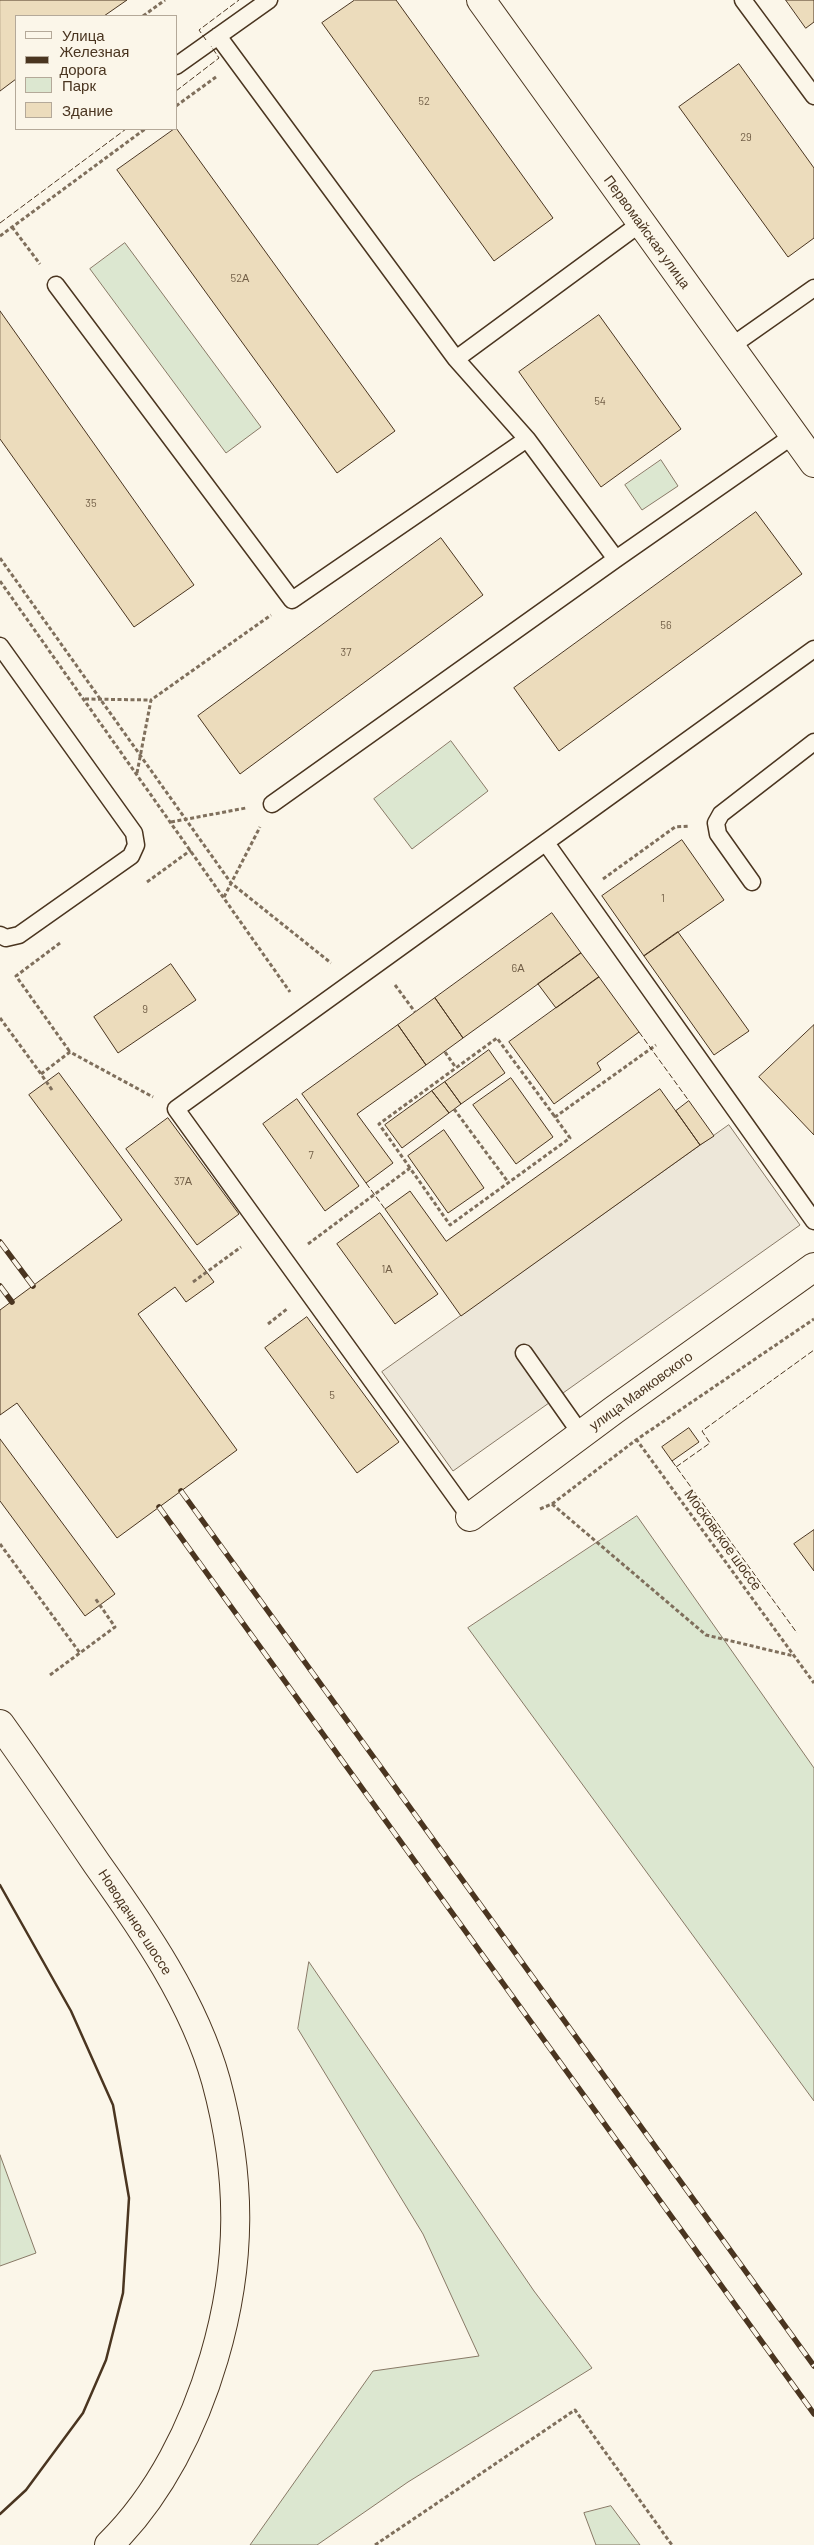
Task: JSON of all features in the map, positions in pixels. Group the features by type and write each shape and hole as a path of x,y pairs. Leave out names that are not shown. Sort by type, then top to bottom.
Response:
{"street":[{"name":"Первомайская улица","path":"481,0 814,463"},
{"name":"улица Маяковского","path":"470,1517 614,1410 814,1267"},
{"name":"Новодачное шоссе","path":"0,1724 161,1958 192,2020 215,2080 228,2136 236,2200 234,2250 227,2314 208,2378 182,2441 155,2489 109,2545"}],"lane":[{"path":"178,65 268,0"},
{"path":"743,0 814,96"},
{"path":"218,36 456,360 527,439 616,559"},
{"path":"456,360 641,223"},
{"path":"56,285 292,600 527,439"},
{"path":"730,347 814,288"},
{"path":"272,804 794,435"},
{"path":"0,646 134,833 136,845 131,856 19,936 6,938 0,934"},
{"path":"470,1517 176,1109 814,649"},
{"path":"752,882 718,834 716,823 721,814 814,742"},
{"path":"546,843 677,1031 814,1221"},
{"path":"524,1353 581,1434"}],"path":[{"path":"145,15 165,0"},
{"path":"178,105 236,62"},
{"path":"0,236 144,130"},
{"path":"12,227 56,285"},
{"path":"0,558 231,883 333,965"},
{"path":"0,581 306,1015"},
{"path":"85,699 151,700 292,600"},
{"path":"137,773 151,700"},
{"path":"171,822 272,804"},
{"path":"224,897 272,804"},
{"path":"582,894 675,827 716,823"},
{"path":"144,883 191,850"},
{"path":"66,939 16,976 70,1052 176,1109"},
{"path":"379,964 415,1012"},
{"path":"0,1018 52,1090"},
{"path":"555,1117 677,1031"},
{"path":"497,1038 555,1117 570,1138 450,1225 379,1124 497,1038"},
{"path":"41,1074 70,1052"},
{"path":"445,1052 456,1068"},
{"path":"434,1083 437,1088"},
{"path":"454,1109 508,1182"},
{"path":"286,1261 410,1168"},
{"path":"193,1282 264,1231"},
{"path":"535,1510 552,1504 636,1440 814,1318"},
{"name":"Московское шоссе","path":"614,1410 814,1683"},
{"path":"552,1504 706,1635 794,1656"},
{"path":"0,1544 80,1652"},
{"path":"50,1675 115,1627 95,1598"},
{"path":"375,2545 576,2410 672,2545"}],"green space":[{"path":"125,243 261,427 226,453 90,269"},
{"path":"661,460 678,486 642,510 625,485"},
{"path":"451,741 488,791 412,849 374,799"},
{"path":"637,1516 814,1768 814,2101 468,1628"},
{"path":"309,1962 534,2291 592,2368 408,2482 317,2545 250,2545 373,2371 479,2356 423,2234 298,2029"},
{"path":"0,2155 36,2253 0,2266"},
{"path":"611,2506 640,2545 596,2545 584,2513"}],"shaded area":[{"path":"729,1125 800,1225 453,1471 382,1372"}],"building":[{"path":"0,0 127,0 105,15 15,15 15,80 0,91"},
{"path":"355,0 396,0 553,218 494,261 322,23"},
{"path":"786,0 814,0 814,22 806,28"},
{"path":"739,64 814,168 814,238 788,257 679,107"},
{"path":"173,130 177,130 395,431 337,473 117,170"},
{"path":"0,311 194,585 134,627 0,439"},
{"path":"599,315 681,429 601,487 519,372"},
{"path":"756,512 802,574 559,751 514,688"},
{"path":"441,538 483,595 240,774 198,716"},
{"path":"682,840 724,900 644,956 602,896"},
{"path":"552,913 581,953 463,1038 435,998"},
{"path":"678,932 749,1031 714,1055 644,956"},
{"path":"581,953 599,977 556,1008 538,984"},
{"path":"171,964 196,1000 118,1053 94,1017"},
{"path":"599,977 639,1032 597,1063 601,1070 554,1104 509,1042"},
{"path":"435,998 463,1038 426,1065 398,1025"},
{"path":"398,1025 426,1065 357,1114 393,1163 366,1183 302,1094"},
{"path":"814,1025 814,1135 759,1077"},
{"path":"489,1050 505,1073 461,1104 445,1082"},
{"path":"59,1073 214,1282 186,1302 175,1287 138,1314 237,1450 117,1538 17,1403 0,1415 0,1310 122,1220 29,1095"},
{"path":"511,1078 553,1137 516,1164 473,1105"},
{"path":"445,1082 461,1104 449,1113 432,1091"},
{"path":"660,1089 700,1145 461,1316 385,1209 410,1191 446,1241"},
{"path":"432,1091 449,1113 402,1148 385,1125"},
{"path":"297,1099 359,1186 325,1211 263,1124"},
{"path":"689,1101 714,1136 700,1145 676,1111"},
{"path":"168,1118 239,1214 197,1245 126,1149"},
{"path":"444,1130 484,1188 448,1213 408,1156"},
{"path":"380,1213 438,1294 395,1324 337,1244"},
{"path":"307,1317 399,1442 357,1473 265,1348"},
{"path":"689,1428 699,1442 672,1461 662,1447"},
{"path":"0,1439 115,1594 85,1616 0,1501"},
{"path":"814,1530 814,1571 794,1544"}],"railway":[{"path":"0,1242 33,1286"},
{"path":"0,1286 12,1302"},
{"path":"181,1491 814,2366"},
{"path":"159,1507 814,2414"}],"fence":[{"path":"206,40 199,30 239,0"},
{"path":"178,89 219,58 211,46"},
{"path":"0,223 125,130"},
{"path":"639,1032 689,1101"},
{"path":"366,1183 385,1209"},
{"path":"676,1467 710,1443 702,1431 814,1350"},
{"path":"672,1461 797,1633"}],"wall":[{"path":"0,1885 71,2011 113,2105 129,2198 123,2293 106,2360 83,2413 26,2490 0,2514"}]}
